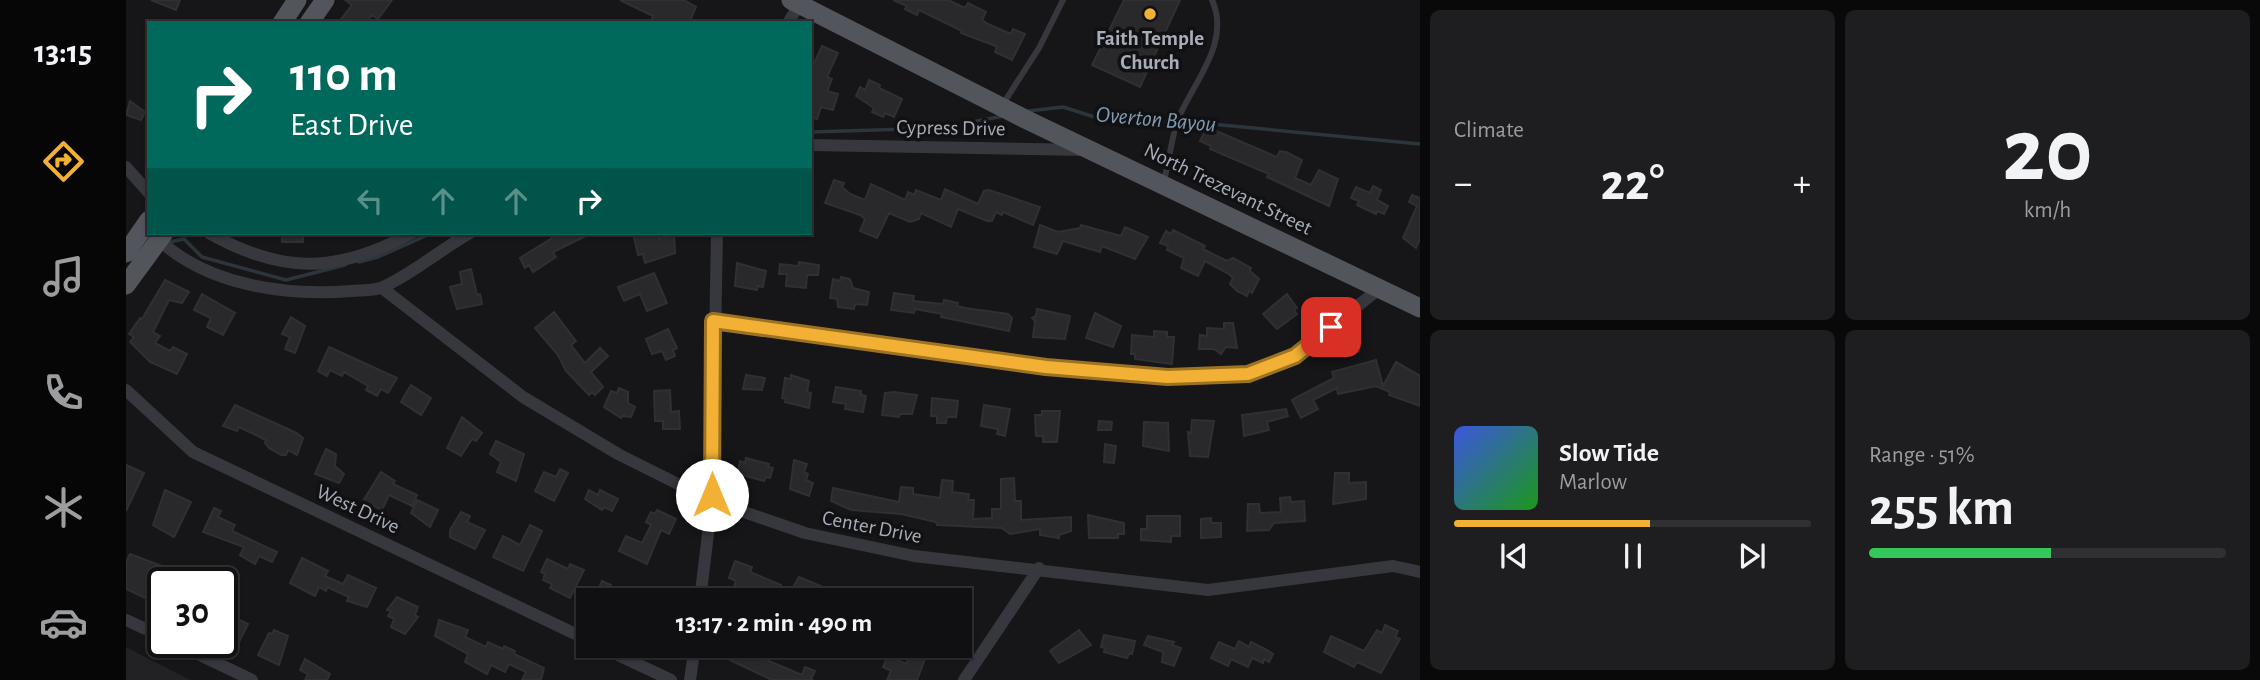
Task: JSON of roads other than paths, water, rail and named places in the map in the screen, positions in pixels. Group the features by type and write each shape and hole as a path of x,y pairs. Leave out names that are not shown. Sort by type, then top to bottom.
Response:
{"main road":[{"path":"283,21 297,0"},
{"path":"310,21 319,2"},
{"name":"North Trezevant Street","path":"798,7 1420,308"},
{"path":"126,253 147,223"},
{"path":"126,285 165,242"}],"street":[{"name":"Cypress Drive","path":"812,145 1092,150"},
{"path":"126,167 147,191"},
{"path":"212,235 242,252 281,262 342,262 379,251 408,235"},
{"path":"165,242 202,269 260,288 331,292 382,288 467,235"},
{"path":"701,588 712,502 713,321 717,235"},
{"name":"Center Drive","path":"382,288 523,397 618,454 712,502 805,534 914,556 1039,568 1208,590 1393,566 1420,572"},
{"path":"713,321 1046,367 1168,377 1248,374 1295,356 1380,288"},
{"name":"West Drive","path":"126,390 193,452 576,634"},
{"path":"964,680 1039,568"},
{"path":"126,620 147,630"},
{"path":"206,658 252,680"},
{"path":"624,658 671,680"},
{"path":"690,680 693,658"}],"lane":[{"path":"1012,112 1063,0"},
{"path":"1163,182 1179,117 1211,58 1216,41 1217,23 1212,0"}],"waterway":[{"name":"Overton Bayou","path":"1028,111 1063,107 1101,119 1211,124 1420,144"},
{"name":"Overton Bayou","path":"812,132 942,128 1003,116"},
{"name":"Overton Bayou","path":"359,262 378,257 428,235"},
{"name":"Overton Bayou","path":"170,242 184,239 202,257 286,280 345,265"}],"place":[{"name":"Faith Temple Church","path":"1150,14"}]}
